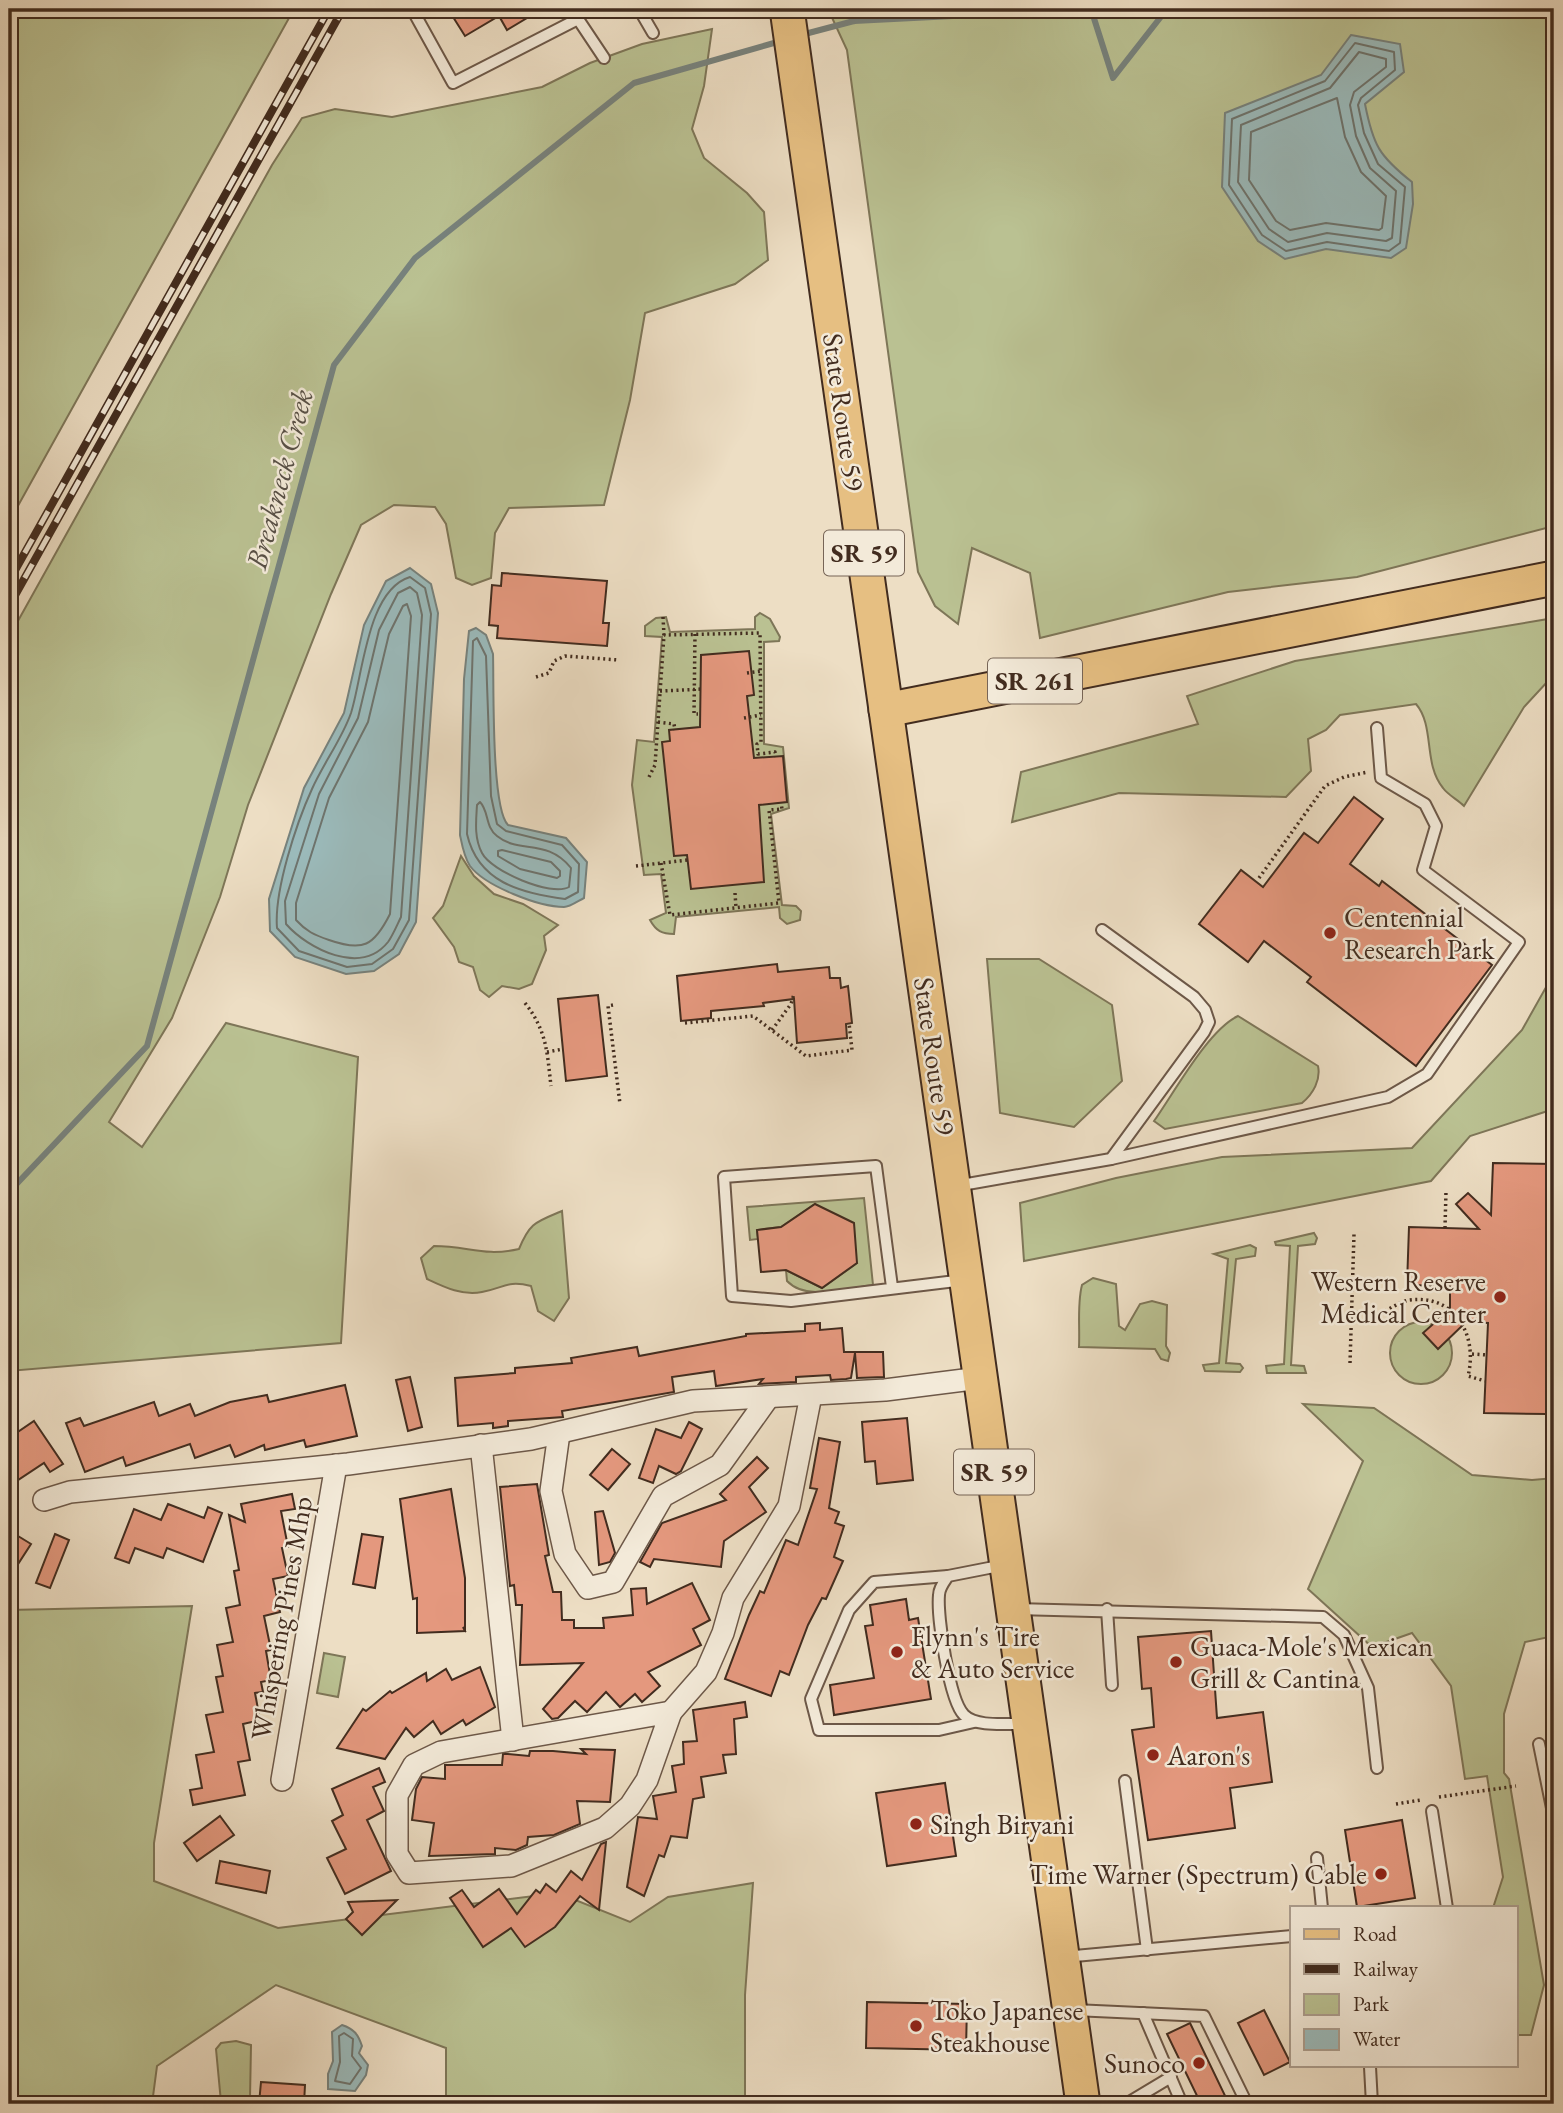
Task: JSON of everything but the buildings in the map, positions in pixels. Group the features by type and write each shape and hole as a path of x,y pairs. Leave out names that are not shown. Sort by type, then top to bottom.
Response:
{"main road":[{"name":"State Route 59","path":"787,9 1083,2104"},
{"name":"SR 261","path":"886,710 1554,578"}],"street":[{"name":"Whispering Pines Mhp","path":"44,1500 71,1492 132,1484 336,1465 481,1445 559,1433 693,1401 811,1395 980,1378"},
{"path":"671,1712 441,1752 414,1765 397,1795 397,1854 409,1873 511,1866 605,1828 630,1806 647,1780 671,1712 706,1672 723,1633 733,1598 789,1506 811,1395"},
{"path":"559,1433 551,1491 565,1554 588,1588 613,1582 663,1496 720,1465 768,1398"},
{"path":"481,1445 513,1740"},
{"name":"Whispering Pines Mhp","path":"282,1780 336,1465"}],"lane":[{"path":"412,9 453,83 578,14 604,58"},
{"path":"639,9 653,33"},
{"path":"953,1186 1111,1159 1388,1097 1427,1073 1519,942 1423,870 1436,826 1426,804 1381,778 1377,728"},
{"path":"1102,930 1195,998 1205,1010 1209,1022 1111,1159"},
{"path":"892,1287 876,1166 724,1177 732,1296 791,1301 966,1280"},
{"path":"1006,1564 948,1576 874,1582 849,1610 811,1699 819,1730 939,1730 974,1722 1029,1724"},
{"path":"948,1576 939,1591 942,1632 954,1696 963,1714 974,1722"},
{"path":"1013,1609 1107,1609 1323,1617 1344,1635 1368,1688 1377,1768"},
{"path":"1107,1609 1112,1685"},
{"path":"1539,1744 1554,1818"},
{"path":"1125,1781 1147,1950"},
{"path":"1432,1811 1447,1906"},
{"path":"1317,1857 1322,1906"},
{"path":"1062,1957 1290,1936"},
{"path":"1069,2010 1203,2016 1247,2104"},
{"path":"1143,2013 1182,2104"},
{"path":"1370,2068 1372,2104"},
{"path":"1126,2104 1171,2077"}],"path":[{"path":"649,777 655,765 663,617"},
{"path":"664,635 760,633 761,715 758,754 775,752 776,757"},
{"path":"695,634 694,714 698,713"},
{"path":"536,677 549,673 554,662 565,656 619,660"},
{"path":"747,673 761,671"},
{"path":"660,691 703,689"},
{"path":"744,718 761,715"},
{"path":"658,722 674,724 675,730"},
{"path":"1259,878 1325,786 1344,777 1380,770"},
{"path":"661,863 670,915 779,903 769,810 782,809 781,803"},
{"path":"636,866 688,860"},
{"path":"735,892 736,908"},
{"path":"772,1030 791,1004 794,994"},
{"path":"525,1003 540,1022 551,1086"},
{"path":"613,1005 608,1006 610,1044 620,1104"},
{"path":"685,1023 753,1016 806,1056 852,1049 849,1023"},
{"path":"547,1052 563,1049"},
{"path":"1445,1228 1446,1191"},
{"path":"1350,1363 1354,1234"},
{"path":"1352,1312 1383,1313 1409,1300 1442,1305 1466,1327 1472,1354 1468,1376 1485,1381"},
{"path":"1548,1340 1554,1340"},
{"path":"1472,1354 1487,1355"},
{"path":"1436,1798 1516,1786"},
{"path":"1396,1804 1423,1800"}],"green space":[{"path":"9,9 294,9 9,522"},
{"path":"828,9 1554,9 1554,526 1357,577 1228,592 1040,638 1030,573 972,548 958,624 935,606 918,572 847,50"},
{"path":"712,29 704,86 692,129 704,158 747,193 764,212 768,260 735,284 645,313 630,400 604,505 509,508 495,533 491,578 472,585 456,578 446,524 435,507 394,505 361,525 248,805 220,897 172,1018 109,1122 142,1147 226,1023 358,1057 341,1343 9,1371 9,637 272,165 302,118 335,109 392,117 542,87 590,63 642,44"},
{"path":"760,613 770,619 780,637 779,641 764,642 764,744 783,747 789,808 771,814 782,905 796,906 801,911 800,920 787,924 780,918 779,907 676,917 674,934 663,932 650,920 666,913 661,874 644,875 632,785 637,740 654,742 662,637 645,636 645,626 656,618 666,617 670,632 755,629 755,617"},
{"path":"1554,618 1554,681 1548,681 1524,707 1464,806 1445,791 1437,778 1425,723 1416,704 1340,715 1326,730 1308,739 1311,771 1286,797 1119,793 1012,822 1021,772 1198,724 1187,696 1295,661"},
{"path":"461,856 474,876 494,894 523,904 558,925 544,936 546,950 532,984 519,989 502,986 489,997 480,990 473,967 459,962 454,947 433,918 443,906"},
{"path":"987,959 1039,959 1112,1005 1122,1081 1074,1127 1000,1113"},
{"path":"1554,973 1554,1109 1470,1136 1431,1181 1024,1261 1020,1203 1116,1178 1222,1157 1412,1148 1522,1030"},
{"path":"1238,1016 1318,1066 1313,1091 1302,1103 1165,1129 1154,1121 1181,1079 1215,1034"},
{"path":"864,1198 873,1285 816,1292 805,1291 787,1281 786,1270 822,1288 857,1263 815,1204 781,1227 757,1230 758,1239 750,1240 747,1207"},
{"path":"562,1211 569,1298 554,1321 538,1311 531,1286 511,1284 467,1293 427,1279 421,1258 434,1246 486,1252 519,1249 535,1224"},
{"path":"1314,1233 1317,1238 1315,1244 1298,1246 1291,1365 1304,1366 1306,1373 1267,1373 1266,1366 1284,1364 1290,1246 1276,1245 1275,1242"},
{"path":"1250,1245 1256,1248 1255,1256 1236,1259 1226,1363 1240,1364 1243,1368 1240,1372 1205,1371 1203,1365 1219,1363 1228,1259 1214,1254"},
{"path":"1093,1278 1116,1284 1119,1326 1125,1330 1140,1304 1152,1301 1167,1305 1166,1346 1170,1353 1168,1361 1161,1359 1155,1349 1079,1347 1080,1292 1082,1285"},
{"path":"1421,1322 1443,1331 1452,1353 1443,1375 1421,1384 1399,1375 1390,1353 1399,1331"},
{"path":"1303,1404 1374,1408 1472,1475 1532,1480 1554,1478 1554,1636 1525,1642 1504,1714 1504,1773 1509,1779 1544,1985 1531,2035 1518,2035 1518,1906 1494,1906 1503,1877 1487,1776 1465,1779 1451,1686 1412,1633 1372,1647 1308,1589 1363,1461"},
{"path":"192,1606 154,1843 154,1881 278,1928 558,1893 630,1922 668,1897 753,1883 745,1995 745,2104 446,2104 446,2048 276,1985 157,2066 152,2104 9,2104 9,1610"},
{"path":"324,1653 345,1657 338,1697 317,1693"},
{"path":"236,2041 251,2045 250,2098 221,2102 216,2049 221,2043"}],"water":[{"path":"1351,35 1400,44 1404,72 1365,104 1379,149 1392,165 1412,182 1413,204 1406,248 1391,258 1326,249 1285,259 1258,241 1222,187 1225,113 1321,75"},
{"path":"410,568 431,584 438,613 416,922 399,954 374,971 346,974 295,957 270,931 269,899 304,788 344,713 364,625 386,581"},
{"path":"476,628 486,635 493,654 496,771 503,814 508,825 566,838 587,862 584,898 569,906 541,903 500,888 477,874 465,855 460,835 464,679 469,631"},
{"path":"342,2025 357,2035 362,2046 359,2053 368,2065 366,2075 355,2091 328,2089 328,2074 333,2061 332,2032"}],"waterway":[{"name":"Breakneck Creek","path":"854,21 862,9"},
{"path":"801,35 854,21 1091,9 1113,78 1167,9"},
{"name":"Breakneck Creek","path":"9,1192 147,1046 334,365 415,258 634,83 781,41"}],"railway":[{"path":"9,581 329,9"},
{"path":"9,606 343,9"}],"place":[{"name":"Centennial Research Park","path":"1330,933"},
{"name":"Western Reserve Medical Center","path":"1500,1297"},
{"name":"Flynn's Tire & Auto Service","path":"897,1652"},
{"name":"Guaca-Mole's Mexican Grill & Cantina","path":"1176,1662"},
{"name":"Aaron's","path":"1153,1755"},
{"name":"Singh Biryani","path":"916,1824"},
{"name":"Time Warner (Spectrum) Cable","path":"1381,1874"},
{"name":"Toko Japanese Steakhouse","path":"916,2026"},
{"name":"Sunoco","path":"1199,2063"}]}
